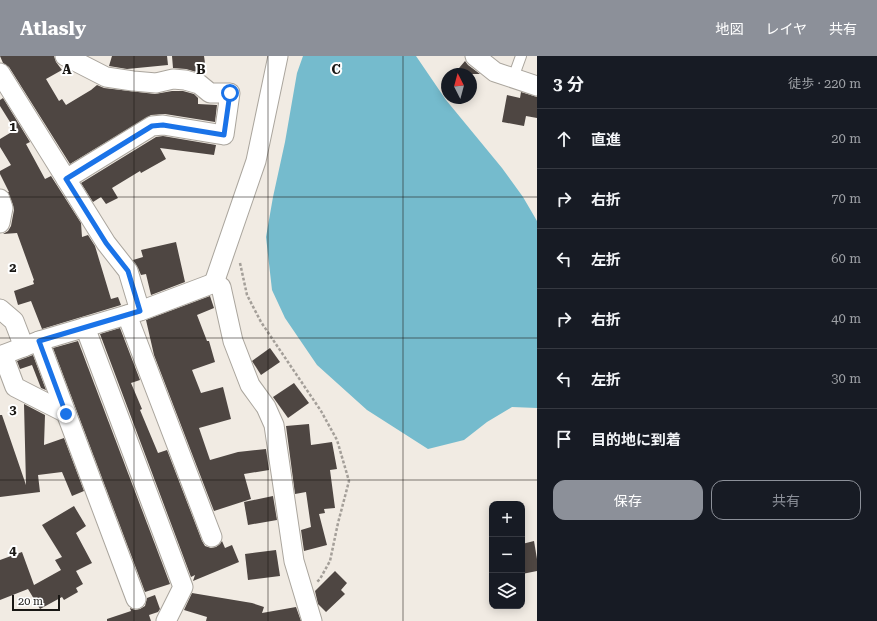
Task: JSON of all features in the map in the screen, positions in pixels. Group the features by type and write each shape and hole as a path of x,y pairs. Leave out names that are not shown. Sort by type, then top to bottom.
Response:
{"street":[{"path":"66,56 106,77 133,82 156,82 173,79 185,80 199,84 210,93 230,93 224,135 163,125 152,126 66,179"},
{"path":"214,283 256,161 278,56"},
{"path":"475,56 495,72 537,86"},
{"path":"0,73 106,243 128,271 134,313 212,537"},
{"path":"0,200 3,208 0,223"},
{"path":"66,414 14,387 1,355 85,327 134,313 214,283"},
{"path":"214,283 221,288 233,341 250,385 266,407 274,425 294,561 312,621"},
{"path":"0,309 14,321 32,344 66,414 136,599"},
{"path":"85,327 183,587 166,621"}],"lane":[{"path":"513,78 522,56"}],"path":[{"path":"241,258 240,264 247,295 261,322 334,434 349,481 330,561 320,579 304,594"}],"water":[{"path":"303,56 416,56 441,93 441,104 449,104 502,168 523,197 537,221 537,408 512,407 487,422 464,440 428,449 367,410 317,365 285,318 272,290 266,237 297,73"}],"building":[{"path":"0,56 54,56 56,62 62,70 46,79 59,101 62,99 66,105 97,85 104,88 155,94 183,91 194,94 198,98 198,104 217,105 215,122 165,114 151,115 70,164 9,67 3,63"},
{"path":"112,56 167,56 168,65 127,69 109,66"},
{"path":"172,56 204,56 206,70 201,70 200,73 186,69 173,68"},
{"path":"465,61 472,68 459,68"},
{"path":"521,92 537,97 537,118 526,116 524,126 502,122 507,95 520,98"},
{"path":"3,98 30,142 26,144 45,179 51,176 81,223 82,237 88,235 95,246 111,299 118,297 121,305 42,329 31,301 18,305 14,291 34,284 34,280 17,233 3,234 8,231 11,226 14,210 9,192 0,174 0,171 11,165 0,147 0,139 15,130 0,106 0,100"},
{"path":"163,136 216,145 214,155 160,148 166,159 141,173 140,171 112,188 118,198 106,204 101,197 93,202 81,183 156,137"},
{"path":"176,242 185,282 151,295 146,274 141,275 133,260 143,257 141,250"},
{"path":"210,296 214,308 197,315 207,341 209,341 215,362 192,370 201,393 223,387 231,419 199,428 210,460 238,452 266,449 269,470 244,474 251,499 214,511 154,355 146,320"},
{"path":"120,328 140,380 131,383 142,409 140,410 158,453 167,450 202,541 205,546 211,548 216,547 222,541 225,548 232,545 239,562 193,581 195,575 191,577 100,334"},
{"path":"78,341 170,584 145,592 53,348"},
{"path":"270,348 280,362 261,375 252,361"},
{"path":"33,355 46,390 41,388 32,365 20,369 17,361"},
{"path":"294,383 309,403 288,418 273,397"},
{"path":"24,404 45,415 44,445 64,438 84,491 72,496 62,472 38,475 40,492 0,497 0,415 2,415 26,485"},
{"path":"309,424 311,445 332,442 337,469 330,470 335,508 324,509 325,513 319,514 327,545 304,551 301,530 311,527 306,492 295,494 286,426"},
{"path":"273,496 277,520 248,525 244,502"},
{"path":"74,506 86,526 76,533 92,563 76,571 83,584 76,588 78,592 64,600 62,597 40,609 28,589 0,600 0,560 22,552 34,585 61,570 55,560 62,557 42,525"},
{"path":"534,541 537,571 525,573 525,543"},
{"path":"276,550 280,576 248,580 245,554"},
{"path":"335,571 347,583 341,590 345,594 326,612 318,604 315,591"},
{"path":"192,593 252,603 264,607 262,613 296,607 301,621 206,621 207,617 184,610"},
{"path":"155,595 160,609 158,612 149,615 151,621 107,621 107,619 131,611 130,608 135,610 140,609 145,606 147,598"}],"route":[{"path":"66,414 39,341 140,311 128,271 106,243 66,179 152,126 163,125 224,135 230,93"}]}
